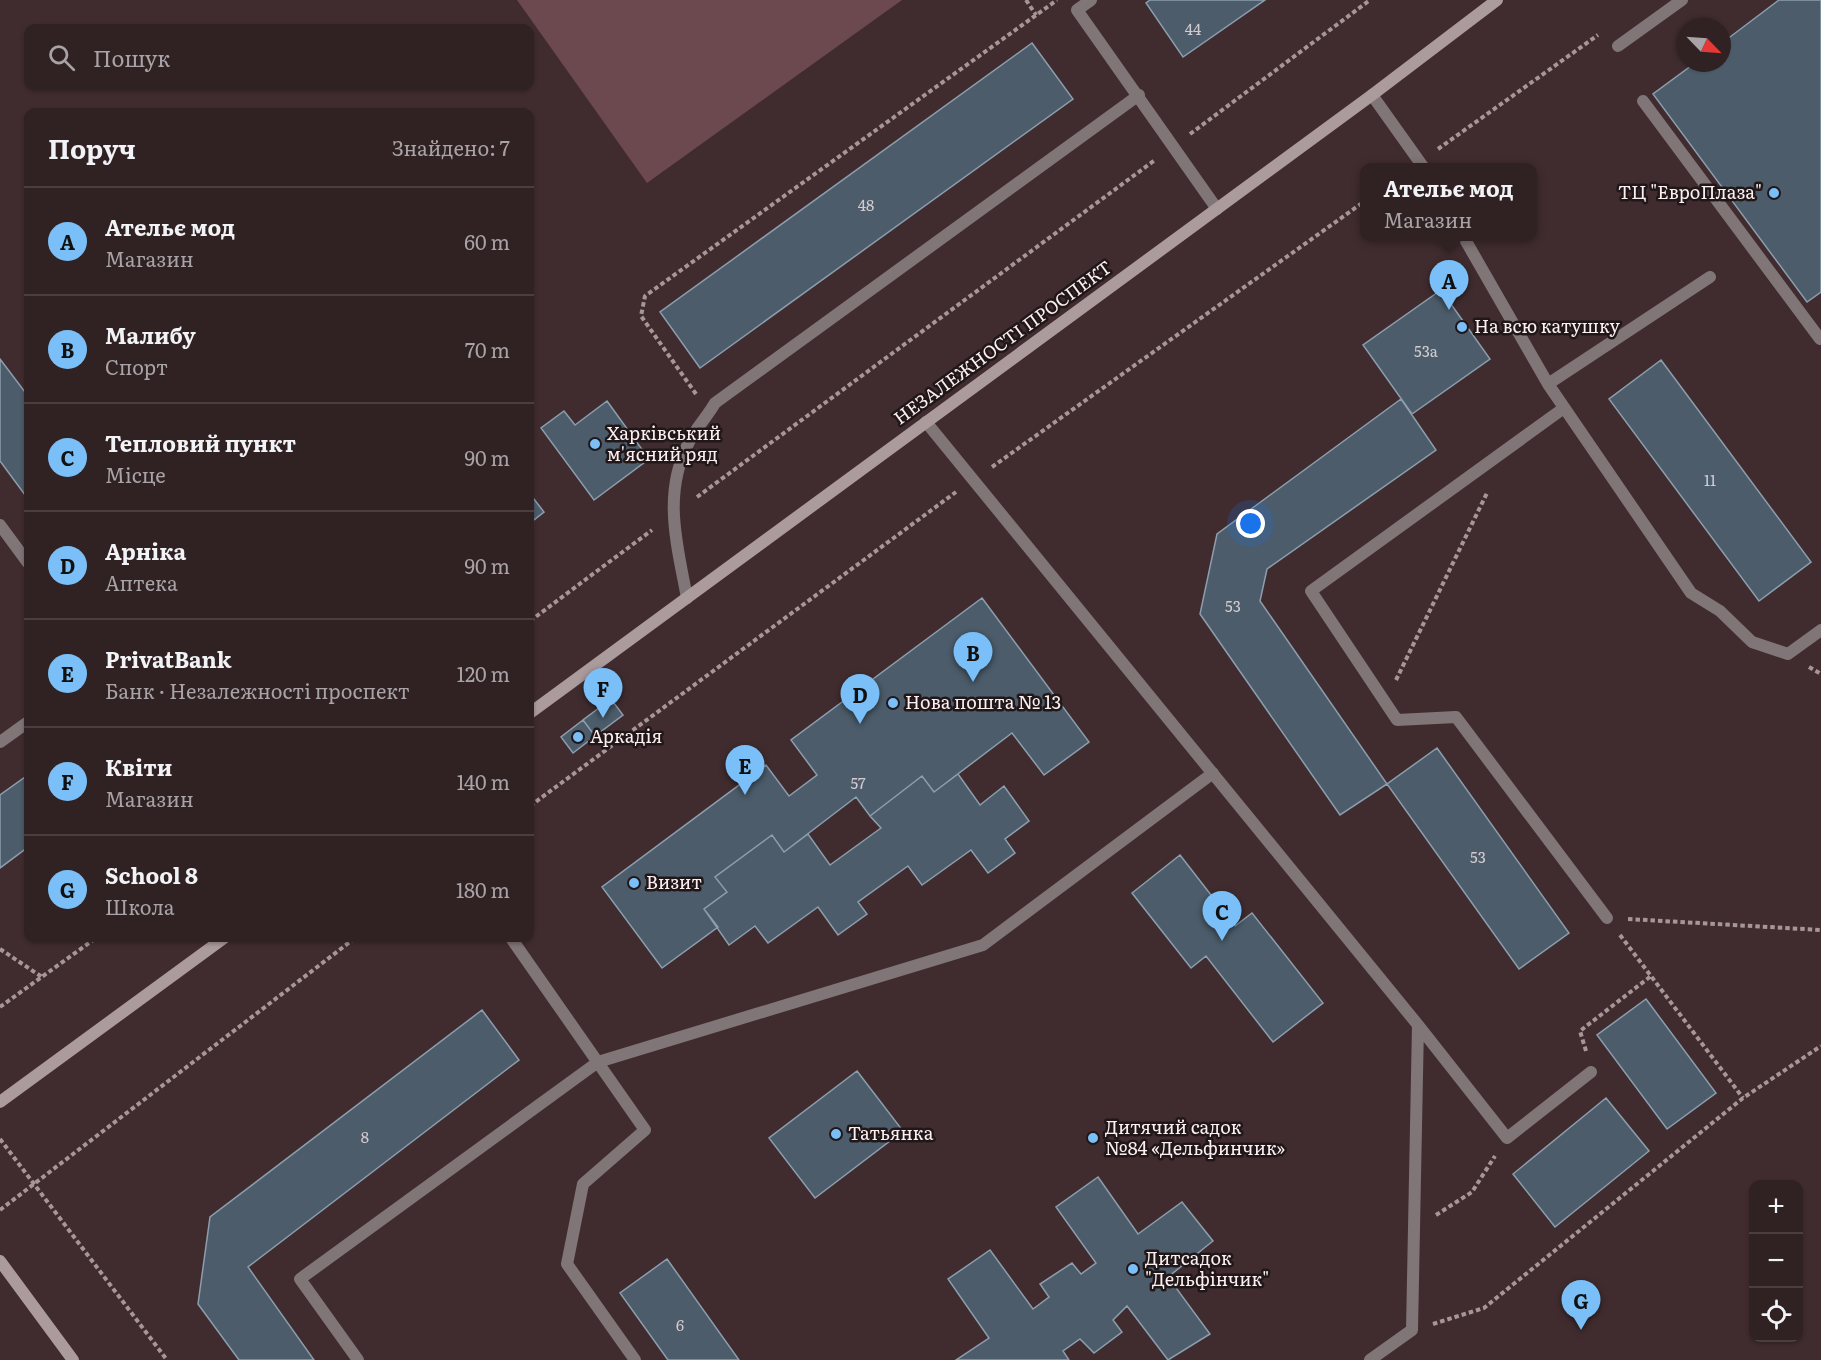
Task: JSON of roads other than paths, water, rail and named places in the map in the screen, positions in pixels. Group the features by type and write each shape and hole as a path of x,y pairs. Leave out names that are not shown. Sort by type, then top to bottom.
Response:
{"street":[{"name":"НЕЗАЛЕЖНОСТІ ПРОСПЕКТ","path":"534,709 1372,95 1497,0"},
{"path":"0,1102 219,942"},
{"path":"0,1261 73,1360"}],"lane":[{"path":"1091,0 1077,10 1139,95 1217,209"},
{"path":"1618,46 1682,0"},
{"path":"687,598 672,516 677,477 689,442 715,403 1139,95"},
{"path":"1372,95 1421,163"},
{"path":"1643,101 1821,339"},
{"path":"1465,241 1548,384 1691,593 1720,610 1752,642 1788,654 1821,630"},
{"path":"1548,384 1710,277"},
{"path":"1564,408 1311,591 1397,720 1456,717 1607,918"},
{"path":"926,422 1418,1025 1507,1138 1591,1072"},
{"path":"0,525 24,558"},
{"path":"0,742 24,725"},
{"path":"358,1360 300,1279 598,1062 983,945 1213,773"},
{"path":"514,942 645,1130 583,1184 567,1264 635,1360"},
{"path":"1370,1360 1412,1330 1418,1025"}],"place":[{"name":"ТЦ \"ЕвроПлаза\"","path":"1774,193"},
{"name":"Ательє мод","path":"1449,310"},
{"name":"На всю катушку","path":"1462,327"},
{"name":"Харківський м'ясний ряд","path":"595,444"},
{"name":"Малибу","path":"973,682"},
{"name":"Нова пошта № 13","path":"893,703"},
{"name":"Квіти","path":"603,718"},
{"name":"Арніка","path":"860,724"},
{"name":"Аркадія","path":"578,737"},
{"name":"PrivatBank","path":"745,795"},
{"name":"Визит","path":"634,883"},
{"name":"Тепловий пункт","path":"1222,941"},
{"name":"Татьянка","path":"836,1134"},
{"name":"Дитячий садок №84 «Дельфинчик»","path":"1093,1138"},
{"name":"Дитсадок \"Дельфінчик\"","path":"1133,1269"},
{"name":"School 8","path":"1581,1330"}]}
